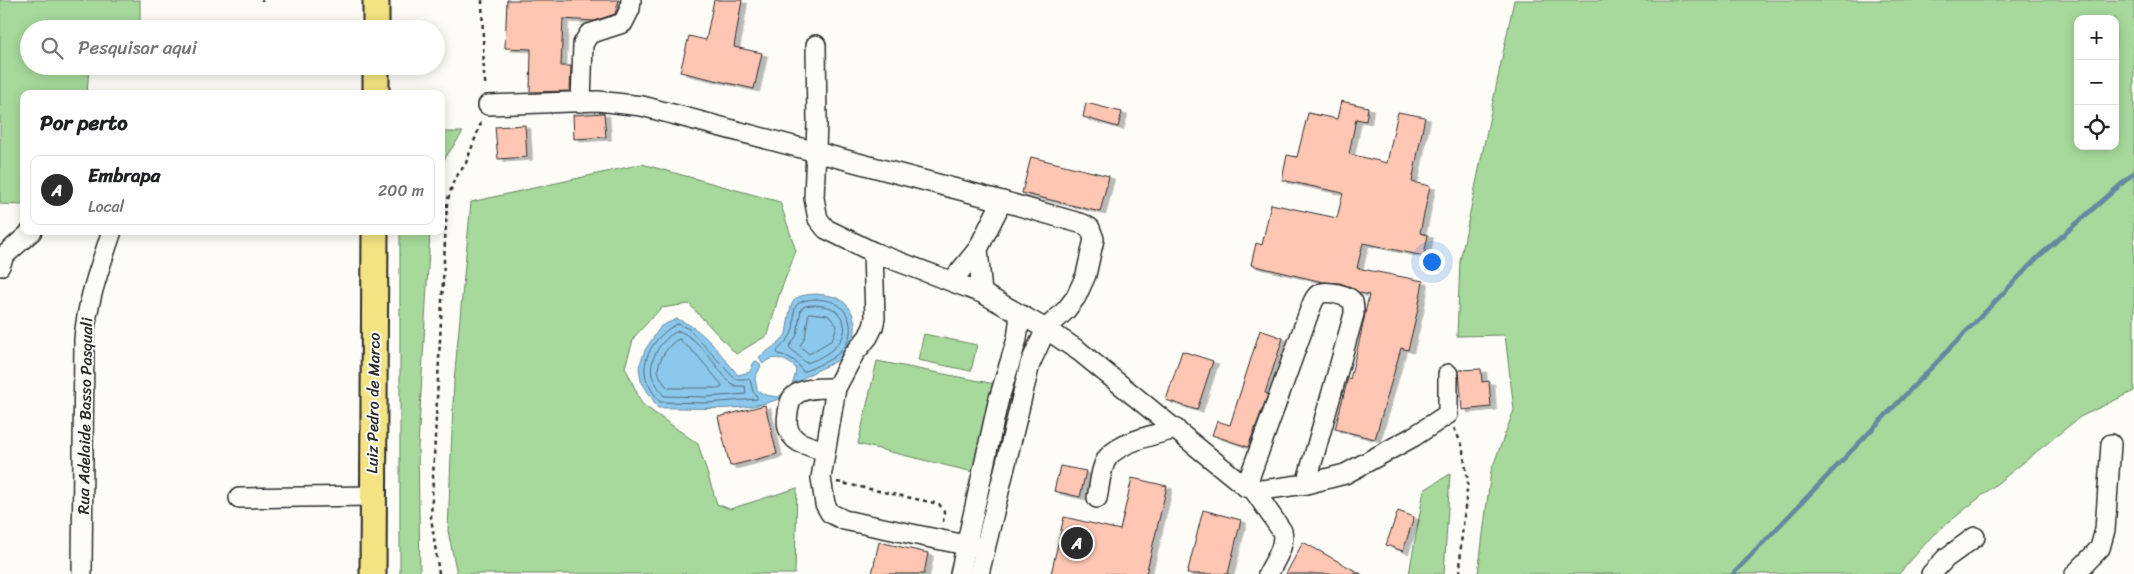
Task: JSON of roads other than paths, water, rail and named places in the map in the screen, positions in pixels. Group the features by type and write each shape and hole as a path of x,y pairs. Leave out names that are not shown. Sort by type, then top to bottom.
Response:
{"main road":[{"path":"376,0 376,20"},
{"path":"376,75 376,90"},
{"name":"Luiz Pedro de Marco","path":"373,574 375,235"}],"street":[{"path":"581,102 583,44 585,38 588,34 623,23 630,8 631,0"},
{"path":"816,45 818,124 814,198 818,219 826,229 873,252 982,293 1046,329 1080,351 1249,488 1282,531 1284,537 1284,543 1268,574"},
{"path":"488,105 620,102 642,106 1002,201 1083,224 1090,228 1094,239 1086,275 1076,297 1066,310 1046,329 1030,364 979,574"},
{"path":"952,281 978,249 1002,201"},
{"path":"0,266 4,256 28,235"},
{"name":"Rua Adelaide Basso Pasquali","path":"82,574 84,339 86,315 111,235"},
{"path":"978,249 982,293"},
{"path":"873,252 875,310 873,327 854,354 836,388 821,478 824,504 836,517 985,549"},
{"path":"1249,488 1308,315 1314,300 1324,292 1348,296 1353,302 1354,314 1306,484"},
{"path":"960,574 998,402 1011,359 1020,315"},
{"path":"1011,359 1030,364"},
{"path":"1249,488 1306,484 1345,474 1362,466 1448,414 1448,374"},
{"path":"826,451 798,441 789,432 786,423 791,400 794,396 800,392 819,388 836,388"},
{"path":"1097,498 1102,469 1108,457 1118,449 1142,438 1176,429"},
{"path":"2075,574 2100,548 2105,530 2111,444"},
{"path":"239,498 372,496"},
{"path":"1931,574 1946,558 1975,537"}],"water":[{"path":"816,294 835,297 848,307 854,321 854,337 843,356 805,377 781,398 747,407 658,408 641,381 639,367 645,350 661,326 677,319 687,323 703,336 738,375 750,372 754,362 757,361 761,366 755,378 757,390 765,395 778,397 791,386 796,368 784,360 775,358 763,364 759,357 777,344 786,334 790,308 794,300 798,297"}],"waterway":[{"path":"1733,574 2037,258 2134,173"}],"place":[{"name":"Embrapa","path":"1077,543"}]}
